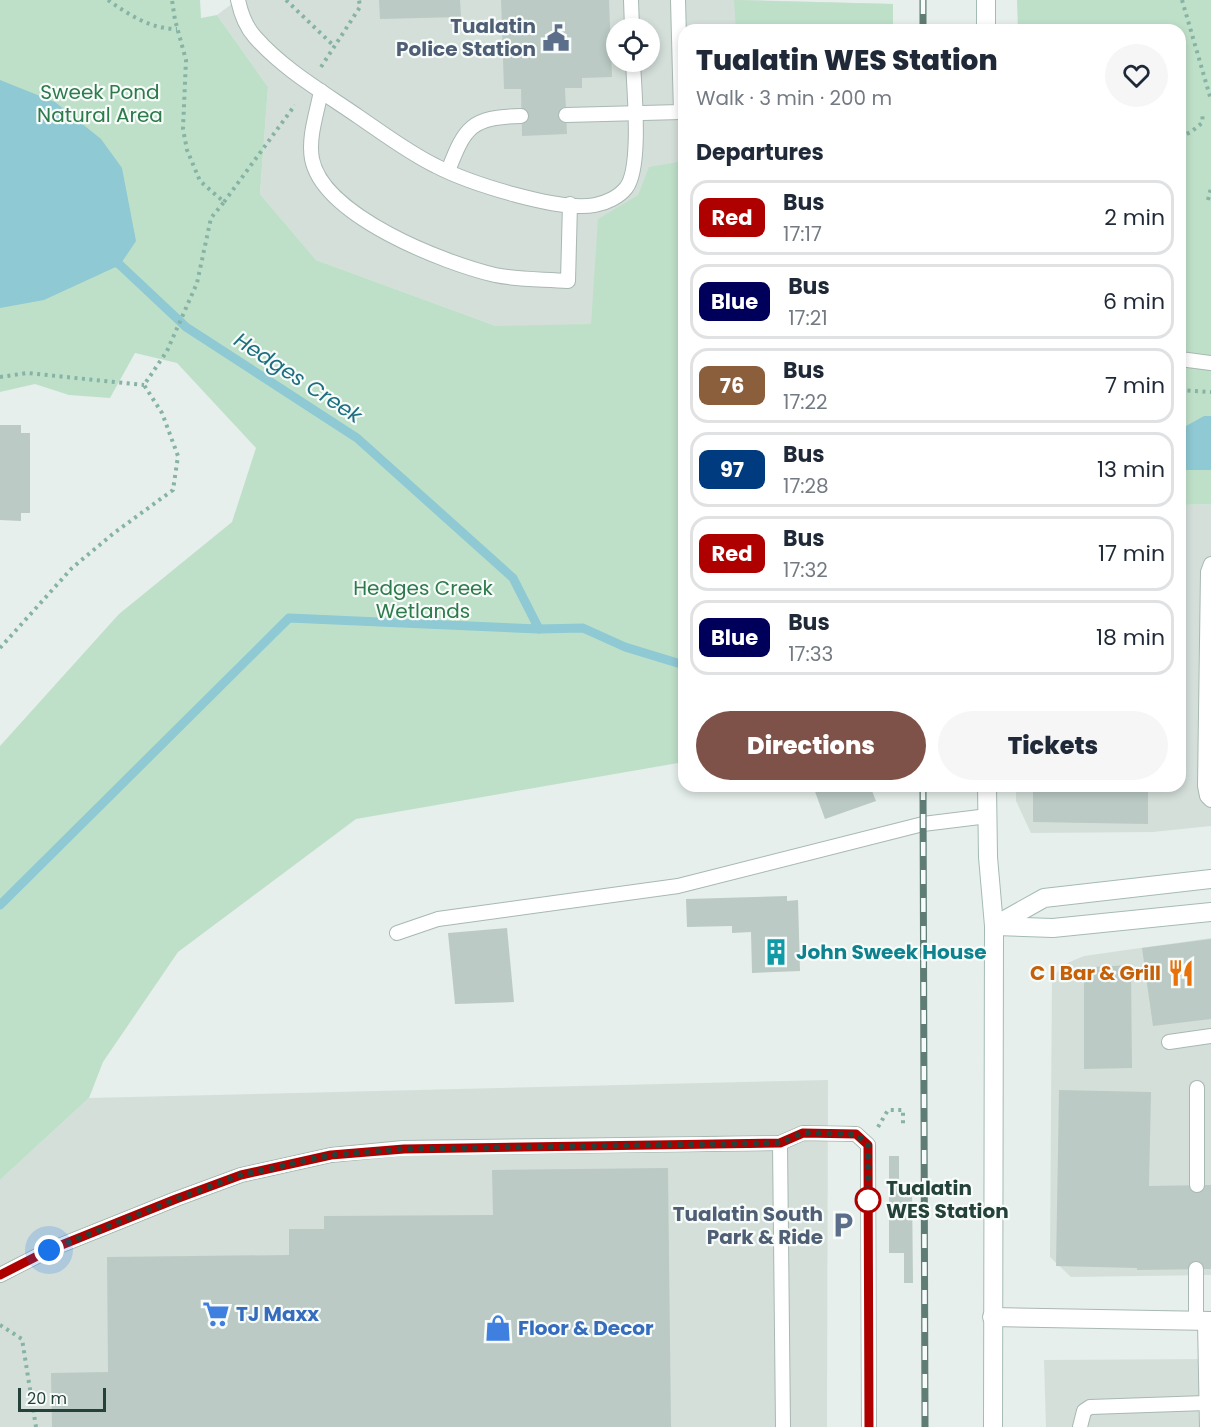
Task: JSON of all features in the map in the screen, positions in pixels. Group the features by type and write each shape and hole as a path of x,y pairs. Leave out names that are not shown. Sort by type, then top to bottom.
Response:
{"main road":[{"path":"986,0 986,24"},
{"path":"987,792 988,857 994,926 993,1427"},
{"path":"994,926 1044,898 1211,879"},
{"path":"994,926 1053,928 1211,912"},
{"path":"992,1317 1204,1320"}],"lane":[{"path":"238,0 242,18 253,35 281,63 389,137 435,166 497,190 546,201 593,205 612,199 626,188 633,174 635,153 633,72"},
{"path":"631,0 632,18"},
{"path":"678,0 679,24"},
{"path":"321,92 311,142 312,160 327,191 376,228 424,252 496,275 568,281 570,204"},
{"path":"566,115 678,112"},
{"path":"448,171 459,142 469,129 483,121 505,116 521,116"},
{"path":"1186,360 1211,363"},
{"path":"1211,564 1205,786 1207,796 1211,800"},
{"path":"397,933 438,919 678,886 923,824 988,816"},
{"path":"1169,1042 1211,1036"},
{"path":"1197,1088 1197,1185"},
{"path":"0,1275 49,1250 241,1175 331,1155 404,1149 780,1143 803,1133 856,1134 868,1145 869,1427"},
{"path":"780,1143 783,1427"},
{"path":"1196,1269 1204,1320 1207,1427"},
{"path":"1080,1427 1084,1411 1090,1407 1206,1403"}],"path":[{"path":"108,0 124,12 148,24 177,29"},
{"path":"144,385 172,341 197,283 211,219 224,202 200,181 187,150 183,129 186,60 172,0"},
{"path":"286,0 334,46"},
{"path":"1182,0 1211,100"},
{"path":"1186,134 1202,123 1203,112"},
{"path":"1208,200 1211,188"},
{"path":"0,377 27,374 144,385"},
{"path":"0,648 72,568 114,533 173,490 178,456 162,413 144,385"},
{"path":"1186,390 1211,392"},
{"path":"868,1145 888,1110 903,1110 903,1125"},
{"path":"0,1325 22,1339 36,1427"}],"shaded area":[{"path":"237,0 744,0 893,4 893,24 678,24 678,406 496,326 316,260 260,194 268,87 217,15"},
{"path":"1211,504 1211,826 1153,832 1031,833 1016,801 1016,792 1186,792 1186,505"},
{"path":"1211,938 1211,1275 1071,1277 1050,1257 1052,978 1065,964 1084,956"},
{"path":"828,1080 827,1427 0,1427 0,1180 89,1098"},
{"path":"1211,1359 1211,1427 1046,1427 1044,1360"}],"green space":[{"name":"Hedges Creek Wetlands","path":"0,0 200,0 201,18 217,15 268,87 260,194 316,260 496,326 591,324 598,219 638,195 649,167 678,162 678,763 356,819 178,952 103,1062 89,1098 0,1180 0,746 119,614 232,522 256,448 177,363 135,353 110,398 69,395 35,384 0,392"},
{"path":"734,0 893,4 893,24 736,24"},
{"path":"1017,0 1211,0 1211,504 1186,505 1186,24 1018,24"}],"water":[{"path":"0,80 55,102 101,139 122,168 136,241 120,265 44,300 0,308"},
{"path":"1204,416 1211,416 1211,470 1186,470 1186,426"}],"building":[{"name":"Tualatin Police Station","path":"379,0 460,0 461,17 380,19"},
{"name":"Tualatin Police Station","path":"501,0 609,0 610,18 606,18 606,72 612,72 612,77 582,78 582,88 565,88 567,134 522,136 521,89 504,89"},
{"path":"0,425 21,425 21,433 30,433 30,513 21,513 21,521 0,520"},
{"path":"815,792 872,792 876,801 825,819"},
{"path":"1033,792 1148,792 1148,824 1033,822"},
{"name":"John Sweek House","path":"787,896 787,901 798,900 800,971 752,973 751,932 732,933 732,926 687,927 686,899"},
{"path":"507,928 514,1002 455,1004 448,933"},
{"path":"1211,939 1211,1019 1153,1026 1142,948"},
{"path":"1131,965 1132,1068 1084,1069 1084,983 1093,967"},
{"path":"1059,1090 1151,1092 1149,1186 1211,1185 1211,1269 1137,1270 1137,1268 1056,1266"},
{"path":"889,1156 899,1156 899,1188 912,1188 913,1283 904,1283 904,1253 889,1253"},
{"name":"Floor & Decor","path":"668,1168 671,1427 52,1427 51,1373 108,1372 107,1257 289,1255 289,1229 324,1229 324,1216 493,1215 492,1170"}],"waterway":[{"name":"Hedges Creek","path":"110,259 120,265 186,327 357,438 513,578 539,629"},
{"name":"Hedges Creek","path":"0,905 289,618 539,629 583,628 625,647 678,663"}],"railway":[{"path":"923,0 923,24"},
{"path":"923,792 925,1427"}],"bus line":[{"name":"Red","path":"0,1275 49,1250 241,1175 331,1155 404,1149 780,1143 803,1133 856,1134 868,1145 869,1427"}],"place":[{"name":"Tualatin Police Station","path":"556,38"},
{"name":"John Sweek House","path":"776,952"},
{"name":"C I Bar & Grill","path":"1181,973"},
{"name":"Tualatin WES Station","path":"868,1200"},
{"name":"Tualatin South Park & Ride","path":"843,1225"},
{"name":"TJ Maxx","path":"216,1314"},
{"name":"Floor & Decor","path":"498,1328"}],"route":[{"path":"49,1250 241,1175 331,1155 404,1149 780,1143 803,1133 856,1134 868,1145 868,1200"}],"park label":[{"name":"Sweek Pond Natural Area","path":"100,104"}]}
